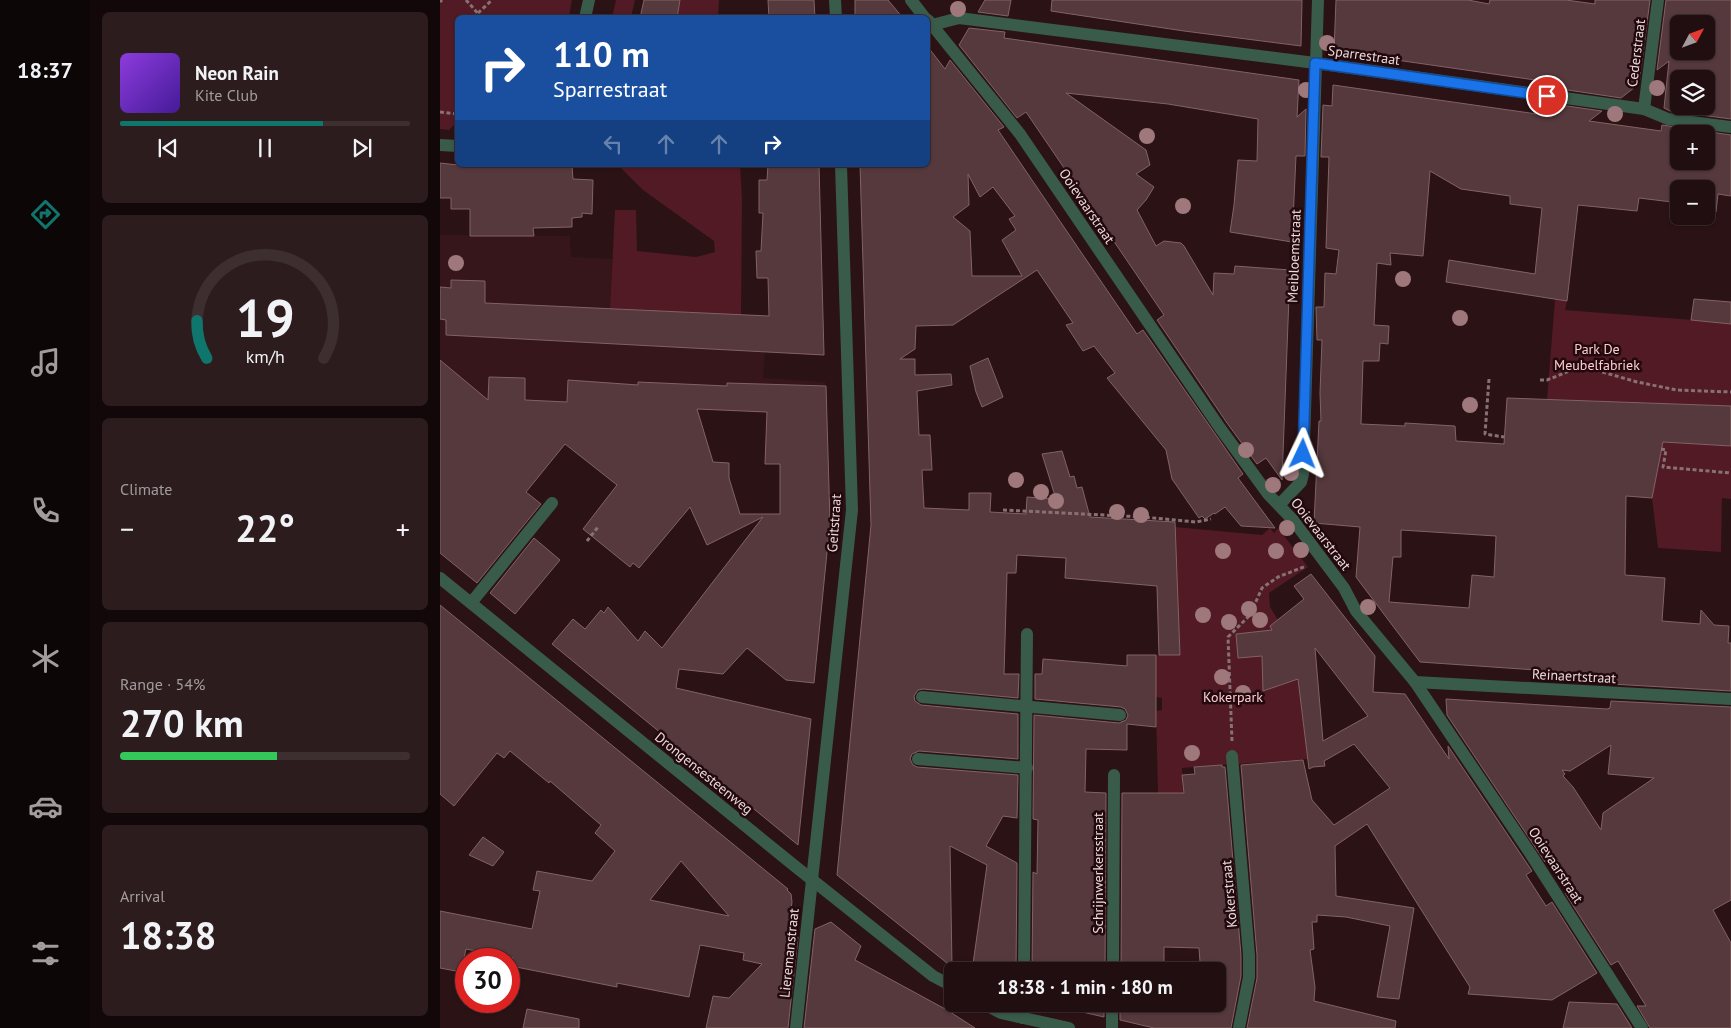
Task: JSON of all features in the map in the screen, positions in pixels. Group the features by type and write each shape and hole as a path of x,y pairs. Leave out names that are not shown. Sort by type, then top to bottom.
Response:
{"street":[{"path":"586,15 589,0"},
{"path":"835,0 836,15"},
{"name":"Ooievaarstraat","path":"911,0 923,15"},
{"name":"Meibloemstraat","path":"1280,505 1300,482 1303,474 1318,0"},
{"name":"Cederstraat","path":"1644,109 1658,0"},
{"name":"Sparrestraat","path":"930,21 959,18 1315,63 1644,109 1668,118 1731,127"},
{"name":"Ooievaarstraat","path":"930,23 1020,134 1220,428 1268,494 1280,505 1344,588 1356,610 1415,682 1530,853 1642,1028"},
{"path":"440,145 455,146"},
{"name":"Geitstraat","path":"812,880 852,510 841,167"},
{"path":"471,603 552,503"},
{"name":"Drongensesteenweg","path":"440,578 812,880 933,976 944,982"},
{"path":"1024,962 1028,634"},
{"name":"Reinaertstraat","path":"1415,682 1731,699"},
{"path":"922,697 1120,715"},
{"name":"Kokerstraat","path":"1232,756 1249,955 1249,977 1239,1028"},
{"path":"918,759 1026,768"},
{"name":"Schrijnwerkersstraat","path":"1113,962 1114,775"},
{"name":"Lieremanstraat","path":"796,1028 812,880"},
{"path":"999,1012 1069,1028"},
{"path":"1024,1012 1024,1018"},
{"path":"1112,1012 1112,1028"}],"path":[{"path":"466,0 478,13 492,0"},
{"path":"440,112 455,114"},
{"path":"1540,380 1547,380 1577,368 1592,368 1637,382 1677,390 1731,392"},
{"path":"1490,379 1485,434 1504,437"},
{"path":"1661,449 1666,450 1663,468 1731,473"},
{"path":"1003,510 1196,522 1211,519"},
{"path":"587,542 598,527"},
{"path":"1232,756 1228,637 1250,615 1262,588 1278,577 1308,565 1320,557"}],"shaded area":[{"path":"440,235 570,236 571,257 612,259 610,309 768,316 763,378 825,382 827,416 486,398 440,454"}],"green space":[{"path":"440,0 572,0 569,15 455,15 455,124 449,130 440,129"},
{"path":"616,0 635,0 631,15 612,15"},
{"path":"680,0 719,0 718,15 678,15"},
{"path":"620,167 740,167 742,199 741,315 610,309 615,210 636,210 637,251 696,257 715,252 714,241 643,190"},
{"name":"Park De Meubelfabriek","path":"1555,299 1567,301 1565,310 1731,323 1731,406 1547,399"},
{"path":"1661,442 1731,446 1731,499 1722,498 1721,552 1658,548 1652,498"},
{"name":"Kokerpark","path":"1175,527 1262,535 1270,528 1274,533 1278,528 1308,567 1269,593 1270,607 1278,620 1297,674 1308,759 1182,768 1183,793 1158,793 1156,711 1162,710 1162,698 1156,697 1156,655 1180,655"}],"building":[{"path":"644,0 680,0 678,15 641,15"},
{"path":"768,0 814,0 815,15 769,15"},
{"path":"855,0 888,0 900,15 855,15"},
{"path":"985,0 1011,0 1008,16 978,12"},
{"path":"1052,0 1302,0 1301,46 1051,11"},
{"path":"1336,0 1468,0 1489,4 1490,0 1566,0 1595,4 1595,0 1650,0 1639,84 1621,98 1541,86 1542,81 1334,51"},
{"path":"1666,0 1731,0 1731,119 1700,115 1715,115 1715,70 1670,70 1670,111 1664,108 1669,61 1657,70"},
{"path":"969,28 1005,32 1004,38 1299,80 1297,117 1306,109 1305,156 1296,156 1292,242 1230,232 1238,160 1257,161 1258,119 1168,104 1066,93 1146,150 1150,165 1136,174 1154,187 1137,210 1156,246 1164,241 1181,243 1184,246 1213,295 1214,273 1234,274 1235,266 1290,270 1282,480 1266,458 1257,464 1227,423 1157,320 1164,315 1026,112 1017,118 959,45"},
{"path":"930,50 945,69 950,60 1004,127 998,130 1137,334 1143,330 1243,474 1238,478 1275,528 1241,526 1225,507 1205,519 1202,516 1199,518 1172,479 1166,450 1107,378 1115,373 1094,346 1083,351 1066,325 1073,323 1037,270 953,325 916,326 915,349 900,359 915,359 915,375 951,374 952,385 917,391 919,435 930,435 932,470 922,470 924,508 969,510 969,493 991,493 990,512 1026,514 1027,497 1056,499 1042,454 1062,451 1070,477 1074,476 1077,488 1082,487 1090,517 1175,522 1180,655 1159,655 1157,586 1065,578 1066,558 1017,555 1016,573 1007,573 1004,674 1019,674 1018,698 923,689 918,690 914,696 915,701 921,705 1018,714 1018,759 919,751 912,754 910,759 913,765 917,767 1018,775 1017,818 1003,816 986,846 1017,863 1016,962 973,962 987,865 950,846 952,962 946,962 837,875 871,525 860,167 930,167","holes":["968,174 980,197 993,187 1015,216 1009,219 1016,230 1002,240 1022,276 972,276 970,231 953,217 969,205"]},
{"path":"1333,85 1537,114 1539,102 1602,111 1589,121 1661,131 1662,125 1670,126 1670,170 1715,170 1715,133 1731,135 1731,196 1718,194 1716,212 1715,180 1670,180 1670,202 1639,198 1637,211 1578,205 1567,301 1446,282 1449,260 1535,274 1542,208 1510,204 1510,196 1461,189 1430,171 1423,256 1390,253 1391,265 1377,263 1374,325 1389,326 1388,344 1380,343 1379,361 1363,361 1361,424 1405,426 1405,423 1455,426 1456,441 1504,444 1507,398 1731,406 1731,446 1663,442 1652,498 1626,496 1625,575 1665,578 1662,621 1700,624 1701,610 1714,625 1729,626 1728,643 1731,643 1731,691 1612,684 1613,676 1609,675 1420,662 1356,577 1360,527 1314,523 1319,421 1321,421 1322,340 1317,340 1316,307 1324,307 1325,273 1336,274 1339,250 1326,248 1329,157 1321,157 1323,105 1332,106","holes":["1401,530 1496,536 1494,577 1472,575 1469,608 1389,602 1393,557 1401,557"]},
{"path":"440,163 455,165 455,167 572,167 573,179 593,180 592,214 582,213 582,217 572,218 572,227 533,228 534,236 470,236 470,209 451,209 451,198 440,198"},
{"path":"768,167 819,167 824,355 446,335 446,320 440,319 440,287 451,288 451,280 485,281 485,303 769,316 768,278 757,278 756,251 761,251 763,213 759,213 759,180 767,180"},
{"path":"1694,299 1731,302 1731,324 1691,320"},
{"path":"988,358 1003,397 982,407 976,392 970,366"},
{"path":"440,360 488,400 489,377 525,378 525,400 567,402 568,380 638,385 638,382 727,386 727,383 826,386 830,522 814,683 786,680 747,648 723,674 679,669 676,688 811,719 798,845 552,644 573,619 585,629 601,610 604,613 608,607 638,641 645,631 662,648 763,517 707,545 690,507 639,568 633,563 630,567 583,529 617,485 565,444 526,492 541,504 477,583 440,553","holes":["697,409 767,412 765,464 780,464 780,514 740,514 729,478 729,463 713,462"]},
{"path":"534,538 560,560 515,614 490,593"},
{"path":"1311,574 1375,656 1373,692 1405,694 1449,759 1448,746 1532,871 1526,875 1546,906 1552,902 1597,973 1552,1000 1468,994 1470,987 1367,824 1335,846 1336,896 1414,908 1399,999 1377,997 1390,926 1346,917 1317,915 1317,922 1312,922 1314,949 1310,950 1315,987 1314,1001 1396,1021 1395,1028 1247,1028 1257,978 1257,955 1241,765 1303,760 1312,800 1334,825 1390,788 1354,744 1324,761 1325,766 1309,769 1298,679 1263,691 1262,656 1238,658 1236,634 1272,630 1270,626 1304,599 1294,586","holes":["1315,648 1368,716 1323,741"]},
{"path":"440,605 788,889 792,902 787,941 798,937 788,1028 706,1028 713,996 729,998 762,964 743,960 744,953 700,945 689,997 617,983 617,987 520,968 520,948 455,948 455,971 440,968 440,911 532,929 540,891 533,890 537,871 592,881 615,851 595,833 601,825 550,781 549,783 510,751 504,758 497,753 454,806 440,794","holes":["681,861 729,916 650,900"]},
{"path":"1127,655 1156,655 1156,727 1127,724 1127,750 1086,749 1085,792 1106,793 1105,962 1032,962 1033,872 1037,874 1038,820 1033,819 1034,715 1119,723 1126,720 1128,715 1125,709 1121,707 1035,699 1035,674 1042,674 1043,659 1127,666"},
{"path":"1446,699 1607,709 1610,708 1611,701 1731,707 1731,900 1713,910 1731,943 1731,1028 1650,1028 1637,1006 1646,1006 1618,961 1611,965 1565,893 1574,887 1554,855 1545,862 1447,715","holes":["1611,745 1608,774 1654,778 1603,813 1601,830 1573,787 1563,776 1565,774 1562,770 1570,771"]},
{"path":"1222,765 1222,767 1225,767 1241,955 1241,976 1231,1028 1154,1028 1120,1020 1120,1012 1226,1012 1226,962 1200,962 1199,948 1164,947 1164,962 1121,962 1122,793 1184,793 1182,775 1195,774 1194,767"},
{"path":"483,837 504,852 493,866 469,855"},
{"path":"831,922 861,946 855,960 944,1008 944,1012 950,1012 975,1028 804,1028 815,929"},
{"path":"1569,1002 1617,1004 1632,1028 1563,1028"},
{"path":"527,1009 579,1019 579,1028 523,1028"},
{"path":"1082,1012 1104,1012 1104,1017"}],"route":[{"path":"1303,454 1315,63 1547,96"}]}
